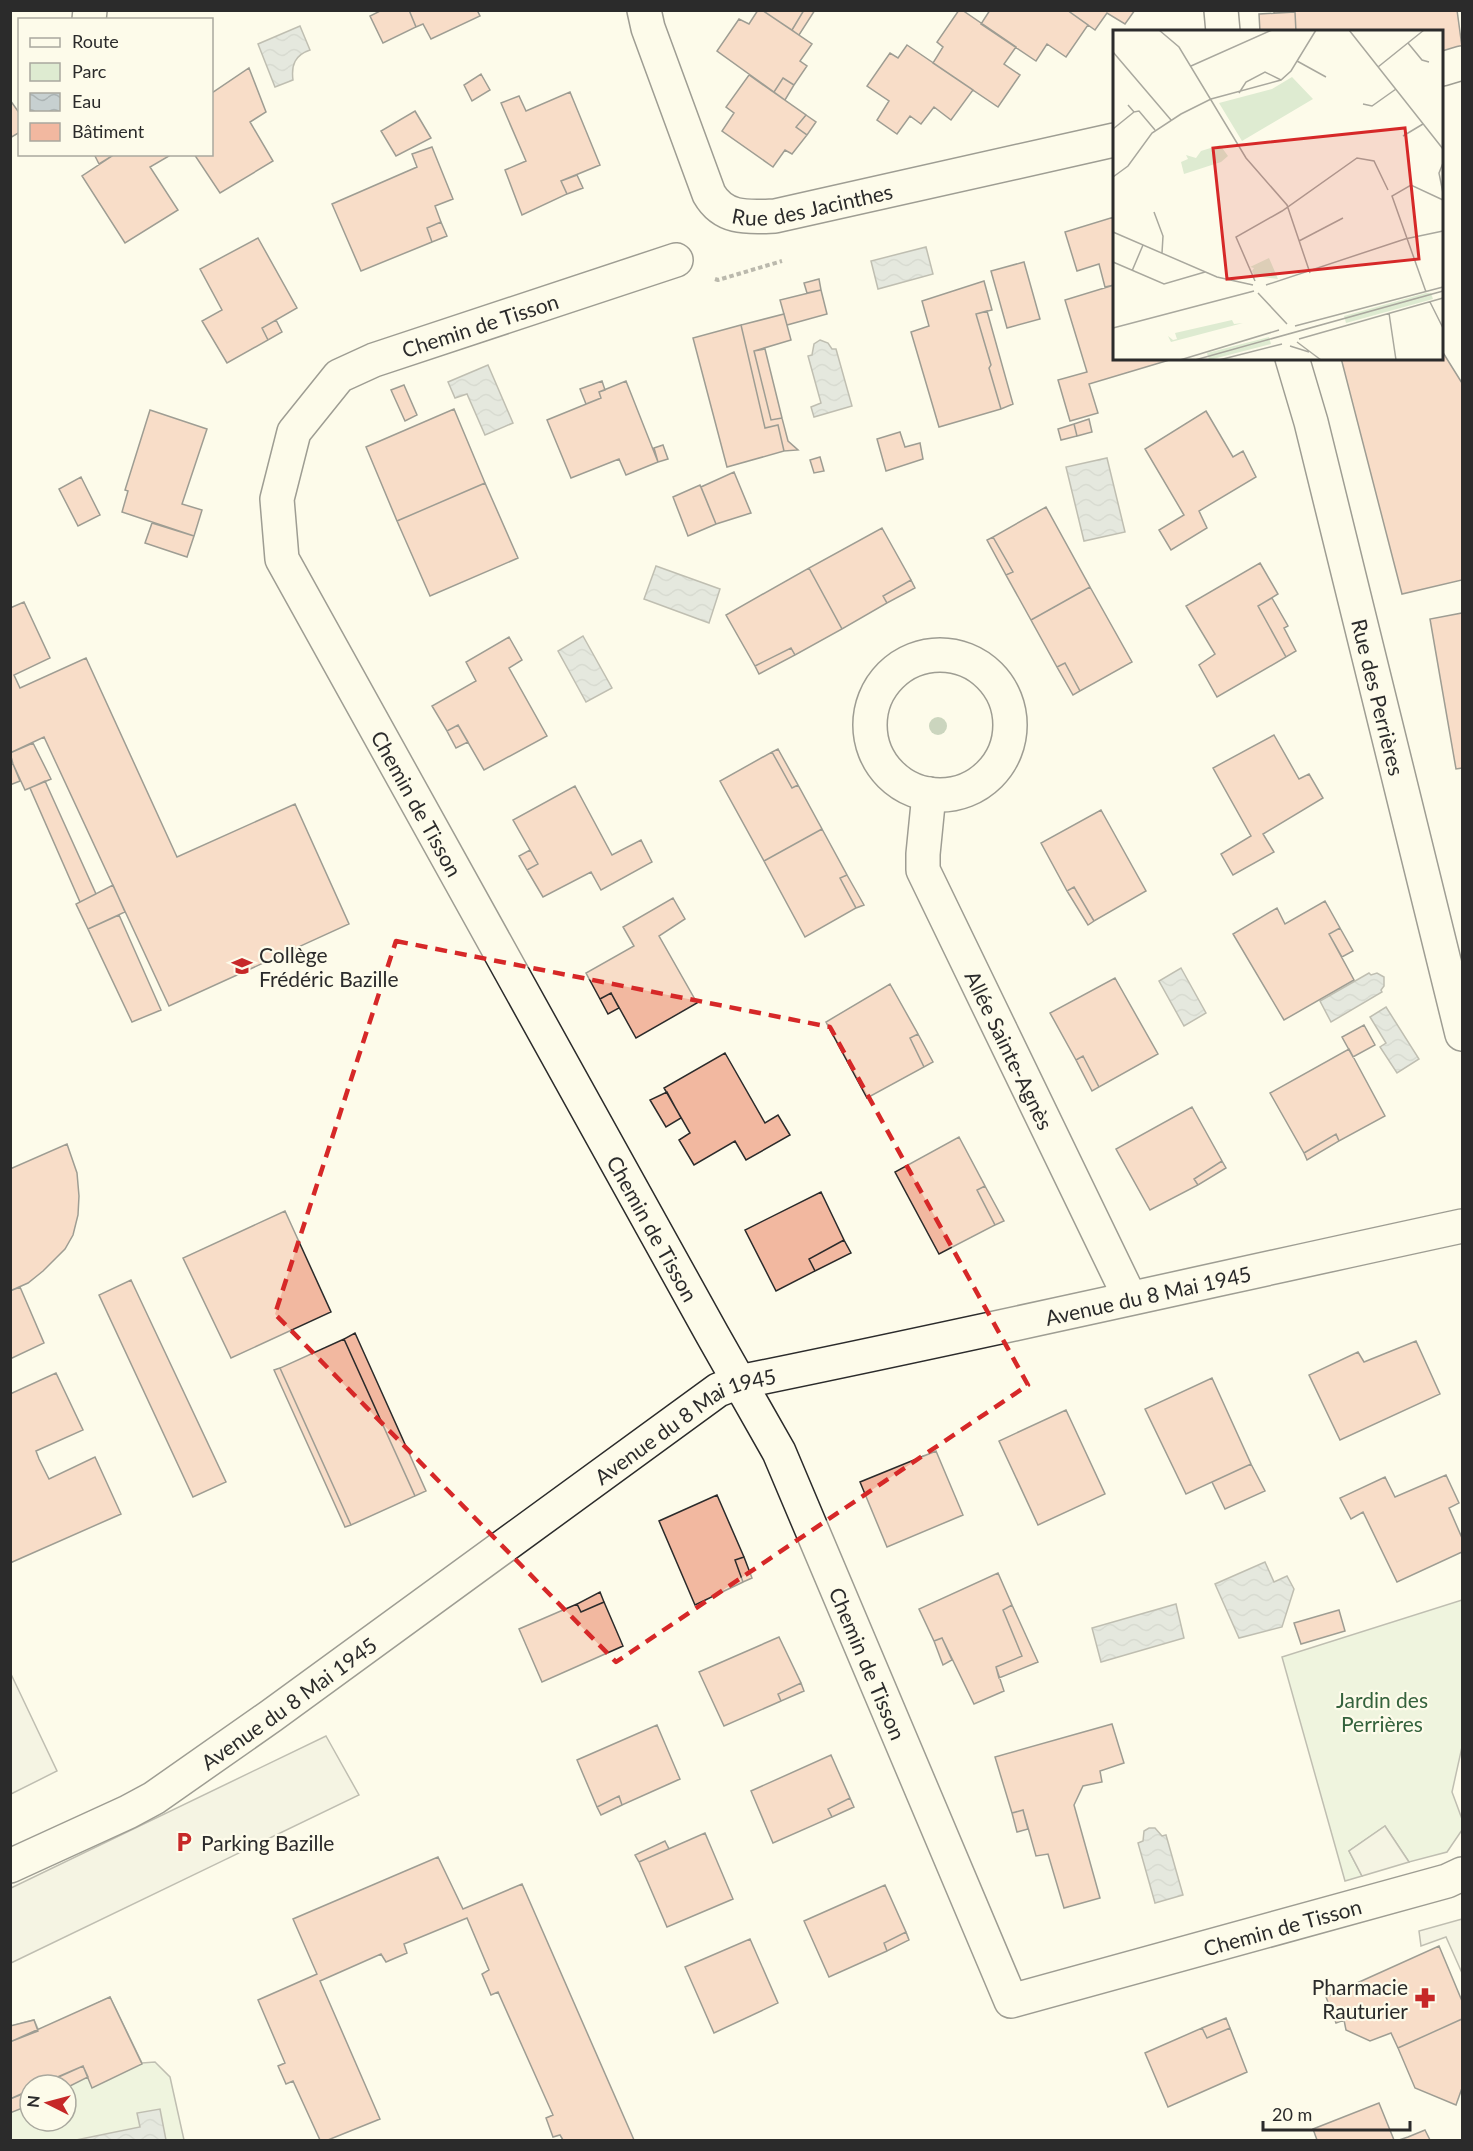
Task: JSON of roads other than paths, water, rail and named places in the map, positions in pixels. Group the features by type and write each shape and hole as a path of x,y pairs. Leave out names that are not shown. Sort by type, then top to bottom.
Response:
{"street":[{"name":"Rue des Jacinthes","path":"644,10 648,28 709,194 716,206 741,217 775,216 1113,140"},
{"path":"1221,10 1223,30"},
{"path":"1443,69 1462,63"},
{"name":"Chemin de Tisson","path":"676,260 374,360 339,376 294,432 277,499 282,559 779,1452 1011,2001 1447,1881 1462,1874"},
{"name":"Rue des Perrières","path":"1293,360 1311,422 1462,1034"},
{"path":"940,654 964,658 983,670 999,687 1008,708 1010,731 1004,753 991,772 982,780 973,787 952,794 929,795 907,787 888,773 876,753 870,730 872,707 881,686 897,669 918,658 940,654"},
{"name":"Allée Sainte-Agnès","path":"929,795 923,870 1130,1298"},
{"name":"Avenue du 8 Mai 1945","path":"10,1866 154,1798 271,1716 718,1390 739,1383 1004,1328 1130,1298 1462,1226"}],"water":[{"path":"300,26 310,50 295,61 293,80 275,87 258,44"},
{"path":"926,247 933,274 878,289 871,261"},
{"path":"820,340 828,343 832,349 836,349 852,406 814,417 811,407 821,403 808,356 812,355 814,344"},
{"path":"488,365 513,423 485,435 467,394 455,398 448,382"},
{"path":"1107,458 1125,532 1084,541 1066,467"},
{"path":"656,566 720,589 709,623 644,599"},
{"path":"583,636 612,688 586,702 558,651"},
{"path":"1181,968 1206,1013 1184,1026 1159,981"},
{"path":"1369,973 1371,975 1377,973 1384,977 1382,992 1331,1022 1320,1001"},
{"path":"1386,1007 1419,1059 1397,1073 1380,1047 1386,1043 1370,1017"},
{"path":"1265,1562 1274,1582 1287,1576 1294,1589 1282,1627 1239,1638 1215,1584"},
{"path":"1176,1604 1184,1638 1101,1662 1092,1628"},
{"path":"1155,1828 1162,1836 1166,1835 1183,1895 1155,1903 1138,1843 1143,1841 1144,1831"},
{"path":"160,2109 166,2140 76,2140 140,2127 137,2113"}],"place":[{"name":"Collège Frédéric Bazille","path":"242,966"},
{"name":"Parking Bazille","path":"184,1842"},
{"name":"Pharmacie Rauturier","path":"1425,1998"}],"park label":[{"name":"Jardin des Perrières","path":"1382,1711"}]}
